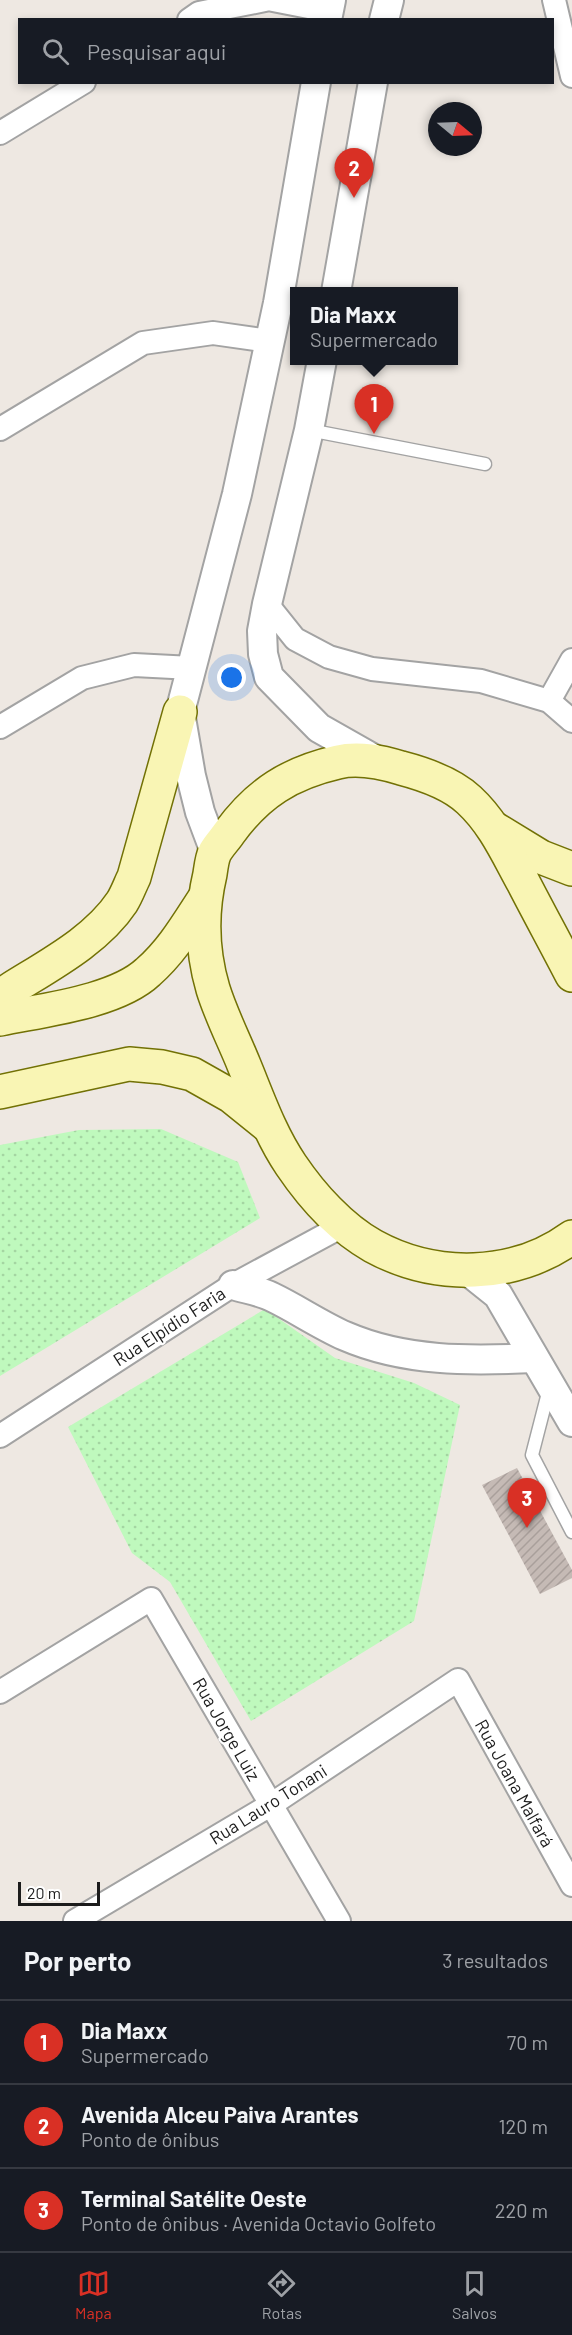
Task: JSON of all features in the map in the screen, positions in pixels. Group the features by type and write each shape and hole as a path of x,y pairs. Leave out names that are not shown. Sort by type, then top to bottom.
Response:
{"main road":[{"path":"0,996 94,932 122,902 134,877 180,712"},
{"path":"572,975 495,829 467,798 429,776 379,762 347,759 319,766 268,791 241,816 215,852 204,899 204,945 213,989 270,1128 291,1165 318,1200 344,1226 374,1246 408,1260 439,1269 468,1271 502,1268 532,1259 559,1247 572,1238"},
{"path":"495,829 542,857 572,869"},
{"path":"0,1019 114,993 147,974 173,946 204,899"},
{"path":"0,1092 129,1064 162,1067 192,1074 231,1096 270,1128"}],"street":[{"path":"192,18 199,13 265,0"},
{"path":"273,0 329,10"},
{"path":"384,18 389,0"},
{"path":"554,0 572,76"},
{"path":"0,133 81,84"},
{"path":"215,852 200,812 191,776 180,712 237,494 270,341 286,304 316,84"},
{"path":"337,287 373,84"},
{"path":"0,429 143,343 213,333 270,341"},
{"path":"321,365 309,430 267,604 262,631 262,654 269,676 319,728 379,762"},
{"path":"267,604 295,639 328,657 372,669 481,681 549,701 572,722"},
{"path":"549,701 572,660"},
{"path":"0,727 82,678 134,665 192,668"},
{"name":"Rua Elpídio Faria","path":"0,1436 233,1285 344,1226"},
{"path":"468,1271 498,1295 572,1422"},
{"path":"233,1285 271,1296 344,1336 383,1350 435,1358 480,1360 534,1358"},
{"name":"Rua Jorge Luiz","path":"0,1692 151,1599 339,1921"},
{"name":"Rua Lauro Tonani","path":"75,1921 272,1804 458,1680"},
{"name":"Rua Joana Malfará","path":"458,1680 572,1885"}],"lane":[{"path":"309,430 485,464"},
{"path":"550,1385 532,1455 572,1532"}],"green space":[{"path":"161,1129 238,1162 260,1218 0,1376 0,1145 79,1130"},
{"path":"265,1309 335,1358 414,1383 460,1405 414,1621 251,1721 170,1582 132,1553 68,1427"}],"building":[{"path":"517,1468 572,1570 572,1578 540,1594 482,1485"}],"place":[{"name":"Avenida Alceu Paiva Arantes","path":"354,198"},
{"name":"Dia Maxx","path":"374,434"},
{"name":"Terminal Satélite Oeste","path":"527,1528"}]}
